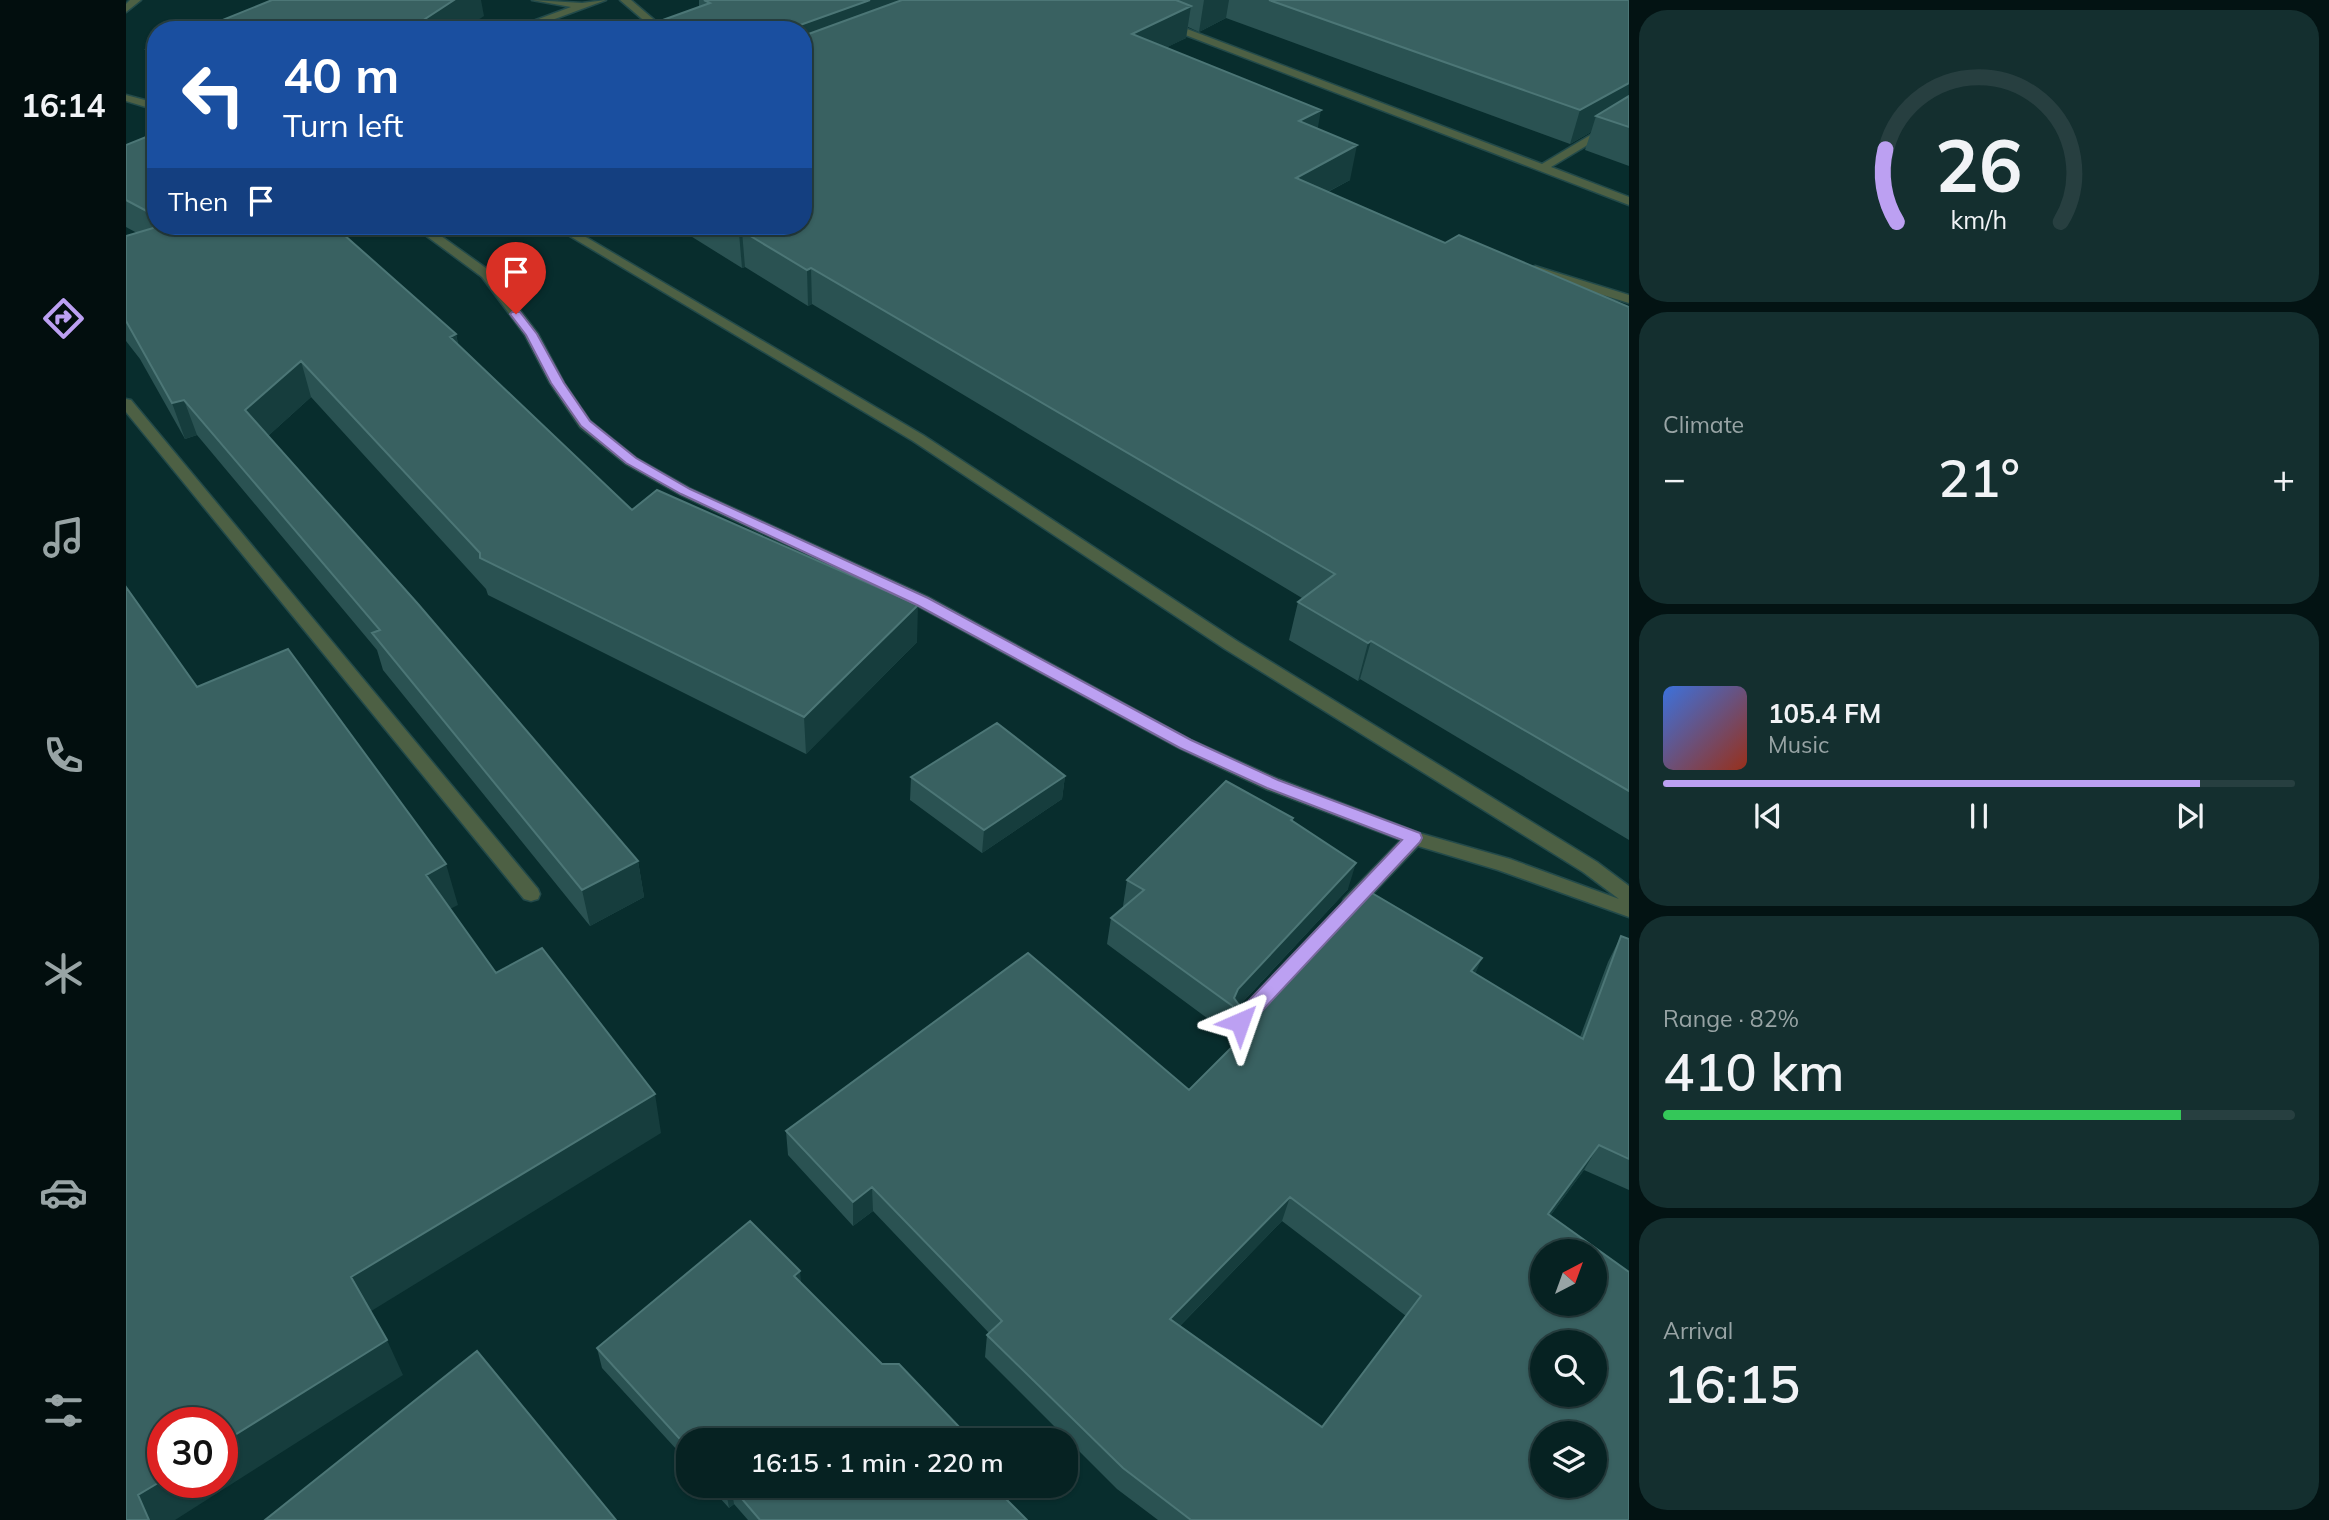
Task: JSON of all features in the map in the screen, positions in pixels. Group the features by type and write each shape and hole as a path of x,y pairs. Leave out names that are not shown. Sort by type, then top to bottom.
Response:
{"street":[{"path":"126,9 136,0"},
{"path":"537,0 585,5"},
{"path":"540,21 601,0"},
{"path":"625,0 650,21"},
{"path":"1152,19 1629,201"},
{"path":"126,98 147,104"},
{"path":"1544,167 1629,115"},
{"path":"432,235 486,274 531,334 557,383 585,424 631,461 686,492 922,601 1185,744 1272,784 1414,838 1503,864 1629,910"},
{"path":"574,235 918,438 1231,645 1590,867 1629,897"},
{"path":"1517,264 1629,299"},
{"path":"126,403 531,894"},
{"path":"1341,915 1414,838"}],"building":[{"path":"272,0 454,0 422,21 220,21"},
{"path":"704,0 870,0 811,21 660,21 710,3"},
{"path":"902,0 1176,0 1191,6 1132,34 1321,110 1299,121 1357,145 1296,178 1445,243 1459,235 1629,307 1629,791 1371,641 1368,643 1298,602 1335,574 811,268 807,270 749,235 812,235 812,33"},
{"path":"1269,0 1629,0 1629,83 1580,110"},
{"path":"1629,96 1629,127 1596,116"},
{"path":"147,137 147,211 126,200 126,145"},
{"path":"147,230 147,235 344,235 456,334 450,337 632,510 657,490 918,605 804,717 480,558 480,553 301,361 245,410 418,604 638,861 582,890 372,633 380,630 184,400 172,403 126,321 126,236"},
{"path":"126,587 197,687 288,649 446,864 426,875 496,973 542,948 655,1094 351,1277 387,1340 238,1433 238,1407 147,1407 147,1490 138,1495 149,1520 126,1520"},
{"path":"997,723 1065,776 984,830 911,777"},
{"path":"1226,781 1293,818 1291,820 1356,863 1238,989 1234,998 1239,1005 1248,1007 1256,1004 1365,889 1482,958 1471,971 1583,1039 1621,936 1629,939 1629,1159 1599,1145 1548,1214 1583,1239 1530,1239 1530,1316 1607,1316 1607,1256 1629,1272 1629,1520 1191,1520 1123,1468 987,1335 1002,1321 872,1187 853,1202 786,1131 1028,953 1189,1090 1256,1023 1111,918 1144,890 1127,880","holes":["1290,1197 1421,1296 1322,1427 1170,1319"]},
{"path":"750,1221 800,1271 794,1276 882,1364 899,1364 960,1428 676,1428 676,1435 597,1348"},
{"path":"477,1351 616,1520 265,1520"},
{"path":"741,1498 1005,1498 1027,1520 760,1520"}],"route":[{"path":"516,314 585,424 631,461 686,492 922,601 1185,744 1272,784 1414,838 1240,1022"}]}
